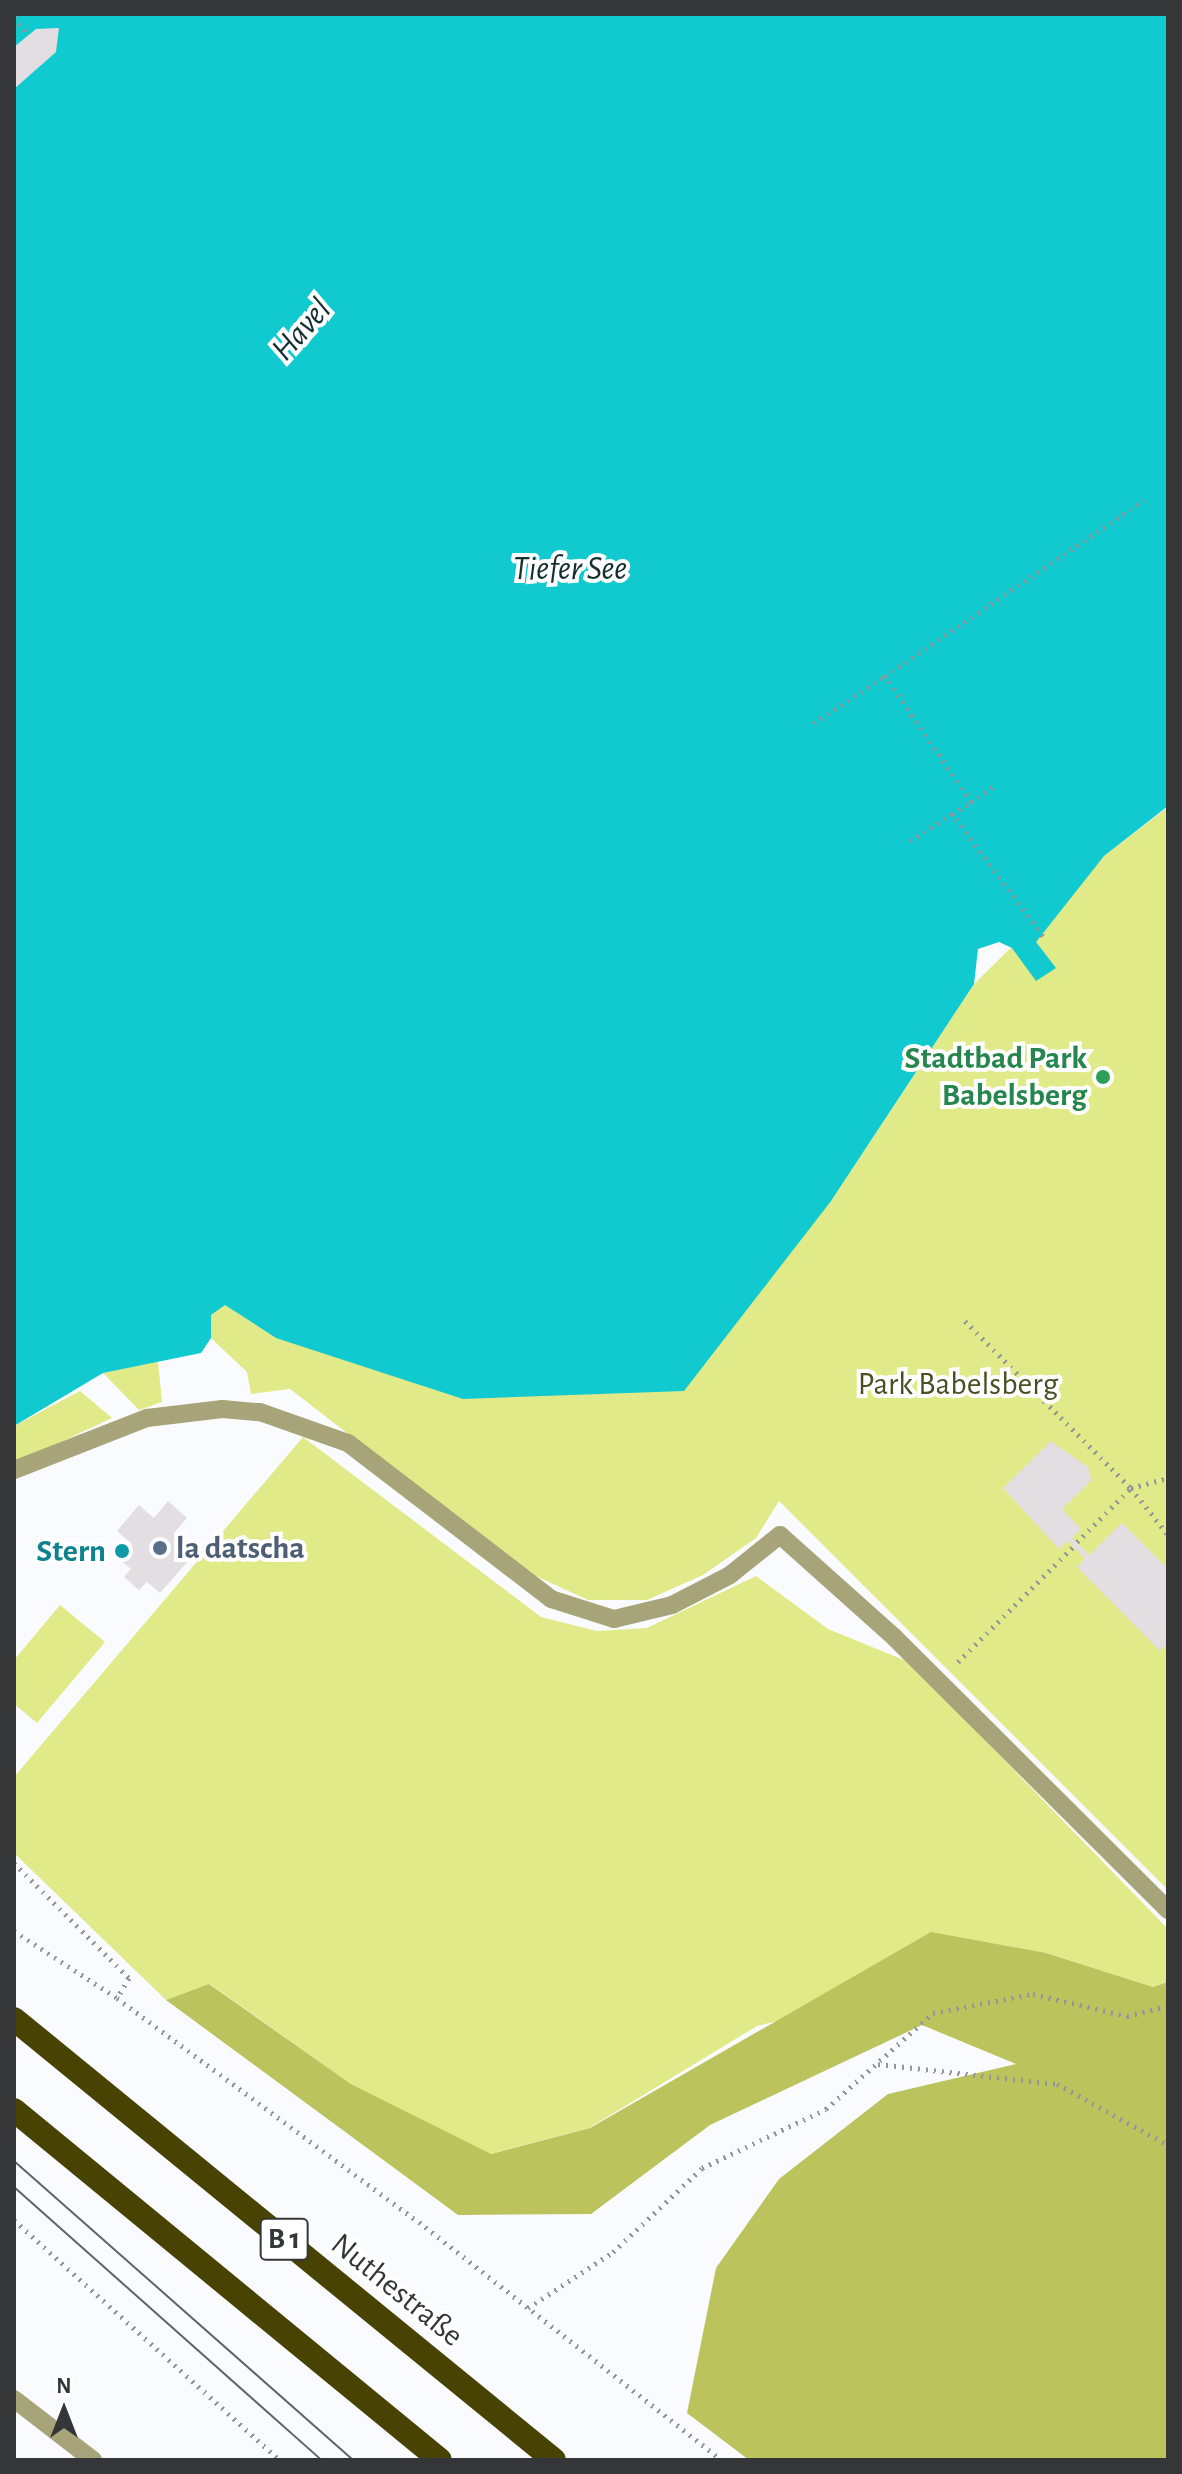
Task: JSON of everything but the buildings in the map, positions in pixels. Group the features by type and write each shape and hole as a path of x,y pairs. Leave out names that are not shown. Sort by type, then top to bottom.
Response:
{"highway":[{"name":"Nuthestraße","path":"14,2019 554,2460"},
{"name":"B 1","path":"14,2110 440,2460"}],"lane":[{"path":"14,1470 158,1416 222,1409 273,1416 348,1443 551,1599 614,1619 672,1605 730,1575 780,1535 906,1648 1168,1910"},
{"path":"14,2399 93,2460"}],"path":[{"path":"14,17 27,33"},
{"path":"814,723 1144,500"},
{"path":"885,676 971,802"},
{"path":"910,841 994,786"},
{"path":"952,814 1043,936"},
{"path":"965,1321 1131,1488 1168,1535"},
{"path":"951,1670 1131,1488 1168,1478"},
{"path":"14,1863 129,1978 117,1998"},
{"path":"14,1931 117,1998 528,2308 721,2460"},
{"path":"528,2308 613,2252 702,2168 826,2109 933,2013 994,1997 1033,1994 1127,2016 1168,2006"},
{"path":"877,2064 1057,2084 1168,2145"},
{"path":"14,2220 280,2460"}],"green space":[{"name":"Park Babelsberg","path":"1168,807 1168,1890 779,1501 756,1538 703,1575 647,1600 588,1600 527,1572 290,1389 251,1394 247,1372 211,1338 211,1315 225,1305 276,1338 831,1201 974,984 1104,856"},
{"path":"158,1361 162,1402 139,1410 103,1373"},
{"path":"80,1391 112,1418 14,1464 14,1426"},
{"path":"303,1437 541,1617 597,1631 647,1628 756,1576 828,1629 909,1662 1168,1929 1168,1982 1153,1987 1046,1953 757,2026 589,2128 490,2154 351,2084 210,1984 166,2000 14,1853 14,1777"},
{"path":"60,1605 105,1642 37,1723 14,1704 14,1660"},
{"path":"931,1932 1046,1953 1153,1987 1168,1982 1168,2460 749,2460 687,2413 716,2268 779,2179 888,2094 1016,2064 922,2025 710,2125 591,2214 458,2215 166,2000 209,1984 351,2084 491,2154 590,2128"}],"water":[{"name":"Tiefer See","path":"14,14 1168,14 1168,806 1104,856 1036,942 1056,968 1036,981 1012,948 999,942 978,949 974,984 831,1201 684,1391 463,1399 276,1338 225,1305 211,1315 211,1338 201,1353 103,1373 14,1426"}],"tram line":[{"path":"14,2161 353,2460"},
{"path":"14,2187 321,2460"}],"place":[{"name":"Stadtbad Park Babelsberg","path":"1103,1077"},
{"name":"la datscha","path":"160,1548"},
{"name":"Stern","path":"122,1551"}],"water label":[{"name":"Havel","path":"302,330"}]}
